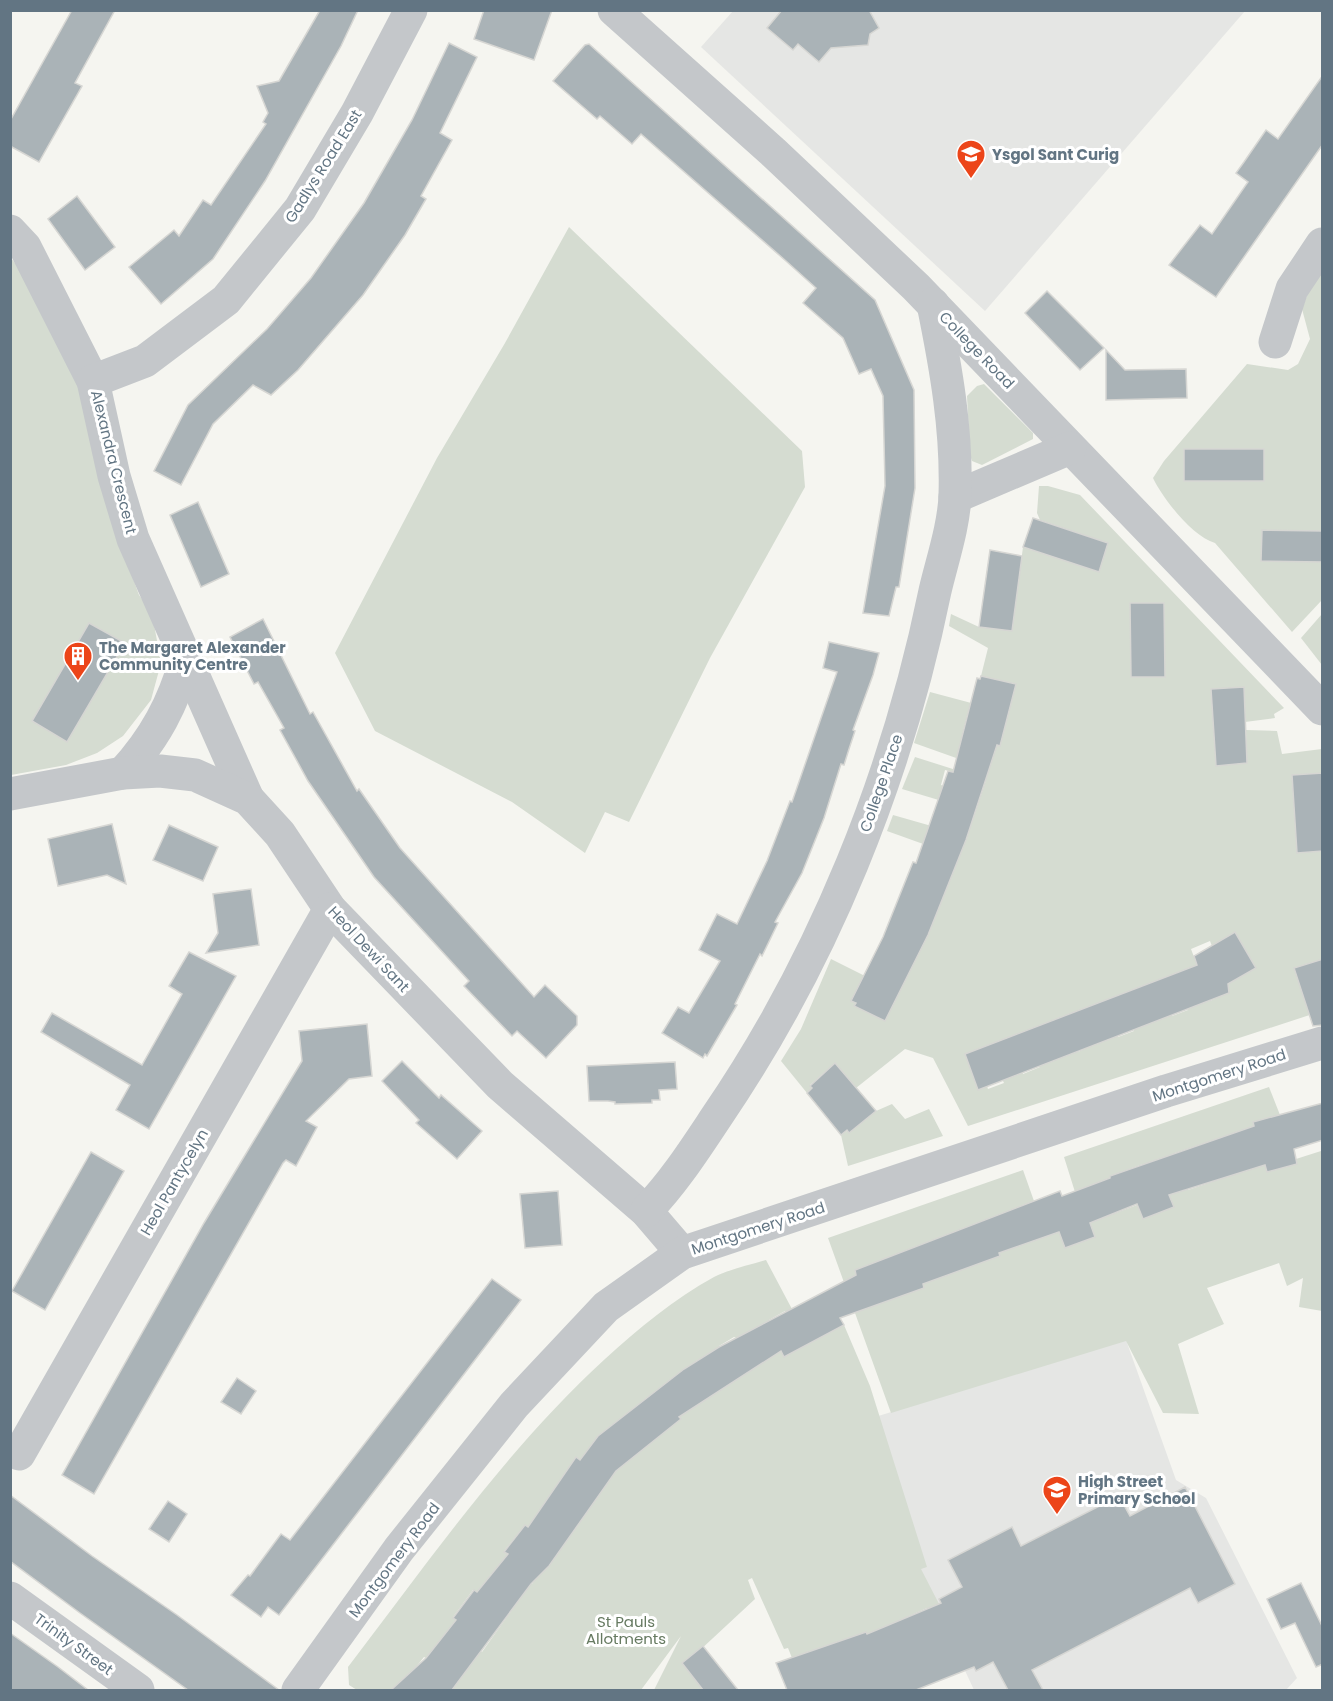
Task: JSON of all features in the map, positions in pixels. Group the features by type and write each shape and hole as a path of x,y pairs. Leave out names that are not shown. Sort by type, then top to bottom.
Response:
{"street":[{"name":"Gadlys Road East","path":"93,381 145,361 226,300 300,209 357,113 411,10"},
{"name":"College Road","path":"614,10 773,152 933,304 1323,710"},
{"name":"Alexandra Crescent","path":"10,231 25,247 93,381 114,476 133,539 248,799"},
{"path":"1275,342 1292,289 1323,244"},
{"name":"College Place","path":"646,1211 690,1157 746,1075 787,1001 859,845 885,779 909,702 955,498 950,386 933,304"},
{"path":"955,498 1070,448"},
{"path":"123,773 148,745 177,691 186,659"},
{"name":"Heol Dewi Sant","path":"10,794 123,773 160,771 195,775 224,786 248,799 280,834 330,909 500,1085 646,1211 682,1253"},
{"name":"Heol Pantycelyn","path":"19,1454 330,909"},
{"name":"Montgomery Road","path":"298,1690 399,1549 514,1406 606,1307 682,1253 1166,1091 1323,1043"},
{"name":"Trinity Street","path":"10,1598 138,1690"}],"shaded area":[{"name":"Ysgol Sant Curig","path":"733,11 1245,11 985,311 701,47"},
{"name":"High Street Primary School","path":"1126,1340 1176,1480 1206,1498 1297,1678 1286,1690 974,1690 902,1535 875,1417"}],"green space":[{"path":"569,227 802,451 805,487 710,658 629,822 605,812 585,853 512,802 375,731 335,653 437,458 505,343"},
{"path":"1322,255 1322,531 1262,530 1262,561 1322,562 1322,600 1292,632 1215,543 1188,525 1164,496 1153,478 1164,461 1247,364 1288,370 1298,364 1310,339 1302,309","holes":["1184,449 1264,449 1264,481 1184,481"]},
{"path":"10,257 38,291 65,347 85,409 108,509 139,595 152,613 161,663 151,700 123,736 97,753 66,765 11,775"},
{"path":"984,384 1033,433 1033,439 982,465 972,461 970,455 967,396 977,386"},
{"path":"1039,486 1048,486 1080,495 1284,708 1274,714 1275,718 1245,722 1211,689 1216,766 1247,763 1246,730 1277,731 1282,754 1322,749 1322,773 1293,775 1322,851 1322,959 1294,969 1304,998 1322,992 1322,1011 968,1126 933,1058 905,1049 856,1088 835,1063 810,1085 812,1088 807,1093 781,1061 801,1029 831,959 867,977 851,1001 856,1003 855,1006 885,1021 929,933 941,902 926,845 887,831 893,815 935,827 934,830 966,840 986,780 945,770 941,785 948,787 942,801 902,789 915,757 956,770 959,759 914,743 930,692 975,704 967,716 963,732 968,733 967,738 1000,746 1016,684 981,676 988,648 949,626 951,614 979,627 1012,631 1023,547 1099,572 1108,543 1040,520 1037,513","holes":["1130,603 1164,603 1165,677 1131,677","1235,932 1234,980 1213,945","1210,941 1229,989 1228,993 1210,1001 1208,997 1187,1006 1188,1010 1172,1016 1171,1013 1197,965 1191,949","1124,993 1136,1025 1133,1026 1134,1031 1118,1037 1116,1034 1078,1052 1060,1018","1028,1030 1040,1067 1023,1074 1022,1070 1002,1079 1004,1083 988,1089 987,1086 978,1089 965,1054"]},
{"path":"1322,614 1322,665 1301,638"},
{"path":"1269,1087 1280,1115 1253,1122 1267,1172 1297,1164 1296,1159 1321,1151 1322,1140 1322,1311 1299,1307 1303,1278 1287,1286 1279,1263 1207,1288 1224,1324 1178,1344 1199,1414 1163,1413 1126,1341 891,1413 828,1238 1023,1170 1034,1201 1023,1205 1020,1245 1059,1232 1065,1248 1095,1236 1075,1192 1064,1157","holes":["1231,1134 1244,1171 1188,1190 1175,1153","1143,1164 1146,1170 1159,1165 1173,1207 1143,1219 1137,1205 1105,1217 1110,1176","987,1220 1000,1256 945,1276","911,1250 924,1288 869,1307 855,1270"]},
{"path":"892,1104 905,1119 929,1109 943,1136 848,1166 841,1135 876,1111"},
{"name":"St Pauls Allotments","path":"766,1260 793,1311 787,1314 785,1311 769,1320 770,1323 767,1324 784,1357 844,1325 870,1386 927,1567 921,1569 952,1629 939,1635 927,1608 898,1621 908,1644 877,1657 866,1632 835,1643 846,1669 815,1681 805,1653 792,1658 788,1648 784,1649 752,1578 748,1580 755,1599 684,1665 703,1690 654,1690 681,1636 641,1690 452,1690 463,1674 432,1653 428,1659 424,1657 401,1686 404,1690 357,1690 349,1685 348,1667 408,1587 502,1468 569,1394 631,1336 685,1295 720,1274","holes":["734,1337 739,1339 757,1366 703,1401 685,1374 688,1372 686,1368 699,1359 702,1362 721,1349 719,1346","655,1392 660,1392 681,1419 632,1458 608,1429 643,1405 641,1403","584,1455 612,1477 573,1532 542,1509 576,1458 580,1460","533,1521 562,1543 532,1584 503,1561 508,1554 504,1551 525,1525 528,1527","491,1574 522,1596 482,1652 450,1627 456,1620 453,1617 473,1590 478,1593"]}],"building":[{"path":"72,10 115,10 75,83 82,86 39,162 10,146 10,121"},
{"path":"320,10 358,10 341,46 265,181 213,259 161,304 129,267 174,230 179,236 203,200 211,205 266,124 263,122 268,113 257,86 279,81"},
{"path":"484,10 552,10 534,60 474,39"},
{"path":"782,10 869,10 879,28 870,34 868,45 831,48 819,62 798,44 793,50 767,28"},
{"path":"449,43 477,57 440,133 452,140 421,196 426,199 405,235 363,295 298,370 271,395 253,385 213,424 181,485 154,471 188,405 267,329 311,278 364,203 412,120"},
{"path":"589,44 875,300 914,390 915,488 899,587 896,587 889,616 863,613 885,486 883,396 871,369 859,374 843,338 803,303 816,288 641,134 632,144 600,116 597,119 553,81 585,45"},
{"path":"1323,75 1323,144 1216,297 1169,265 1200,225 1212,234 1248,182 1236,173 1266,130 1278,139"},
{"path":"77,196 115,247 85,270 48,219"},
{"path":"1047,291 1104,348 1080,370 1025,313"},
{"path":"1106,350 1125,370 1186,369 1187,398 1106,400"},
{"path":"1184,449 1264,449 1264,481 1184,481"},
{"path":"198,502 229,574 201,587 170,515"},
{"path":"1033,518 1108,543 1099,572 1023,547"},
{"path":"1262,530 1323,531 1323,562 1261,561"},
{"path":"990,550 1022,556 1012,631 979,627"},
{"path":"1130,603 1164,603 1165,677 1131,677"},
{"path":"263,619 310,714 313,712 357,791 359,789 400,848 534,997 545,985 577,1016 577,1025 546,1058 517,1031 512,1036 464,986 469,981 374,877 308,781 280,730 284,728 258,682 254,684 230,637"},
{"name":"The Margaret Alexander Community Centre","path":"89,623 125,643 67,742 32,721"},
{"path":"829,642 879,653 873,675 853,730 855,731 844,765 841,764 824,818 802,873 775,922 778,923 735,1004 737,1005 707,1056 705,1054 703,1058 662,1033 678,1007 689,1013 720,961 699,950 717,914 737,924 767,861 790,801 792,802 837,672 823,668"},
{"path":"981,676 1016,684 1000,746 997,745 966,840 928,935 885,1021 854,1006 856,1003 851,1001 883,937 913,862 916,863 948,771 953,772 977,678 980,679"},
{"path":"1244,687 1247,763 1216,766 1211,689"},
{"path":"1323,773 1323,851 1297,853 1292,775"},
{"path":"112,824 126,884 107,875 58,886 48,839"},
{"path":"169,825 218,847 203,881 153,860"},
{"path":"251,889 259,945 206,953 218,933 213,894"},
{"path":"1235,932 1256,968 1228,984 1229,993 978,1090 965,1054 1197,965 1194,956"},
{"path":"189,952 236,976 149,1129 116,1110 130,1085 41,1032 52,1013 142,1065 182,994 169,986"},
{"path":"1323,959 1323,1025 1313,1026 1294,968"},
{"path":"367,1024 372,1076 349,1079 306,1121 317,1127 296,1166 286,1160 283,1163 94,1494 62,1475 204,1223 302,1061 299,1031"},
{"path":"402,1061 439,1098 441,1095 482,1131 457,1159 416,1123 419,1120 382,1081"},
{"path":"675,1062 677,1089 659,1090 660,1100 652,1100 652,1103 615,1104 615,1102 608,1101 589,1101 587,1066"},
{"path":"835,1063 876,1111 849,1133 847,1130 841,1135 807,1093 812,1088 810,1086"},
{"path":"1323,1103 1323,1140 1294,1149 1297,1164 1267,1172 1265,1165 1169,1195 1174,1207 1143,1219 1137,1204 1090,1223 1095,1237 1065,1248 1059,1232 999,1253 1000,1256 923,1284 924,1288 840,1318 844,1325 784,1357 781,1351 679,1417 681,1419 616,1471 549,1566 531,1584 452,1690 391,1690 426,1658 456,1620 453,1618 474,1590 477,1592 508,1554 504,1552 525,1525 528,1527 576,1457 580,1460 598,1436 684,1369 719,1347 856,1275 855,1270 1060,1191 1062,1196 1110,1178 1110,1176 1254,1126 1253,1122"},
{"path":"91,1152 124,1171 45,1310 12,1291"},
{"path":"558,1191 562,1245 525,1248 520,1194"},
{"path":"492,1279 521,1300 279,1615 268,1607 261,1617 231,1595 248,1575 250,1576 281,1534 290,1540"},
{"path":"237,1378 256,1391 241,1414 221,1402"},
{"path":"1185,1487 1235,1584 1198,1603 1190,1588 1032,1670 1043,1690 1008,1690 993,1662 976,1671 974,1667 916,1690 787,1690 776,1663 866,1632 867,1634 941,1603 939,1599 962,1587 948,1560 1012,1527 1021,1546 1119,1496 1130,1516"},
{"path":"10,1495 279,1690 188,1690 80,1613 10,1561"},
{"path":"168,1501 187,1514 169,1542 149,1529"},
{"path":"1301,1583 1323,1628 1323,1664 1316,1667 1295,1623 1281,1629 1267,1599"},
{"path":"10,1633 58,1667 88,1690 10,1690"},
{"path":"703,1646 738,1690 703,1690 682,1663"}],"place":[{"name":"Ysgol Sant Curig","path":"971,180"},
{"name":"The Margaret Alexander Community Centre","path":"78,682"},
{"name":"High Street Primary School","path":"1057,1516"}]}
